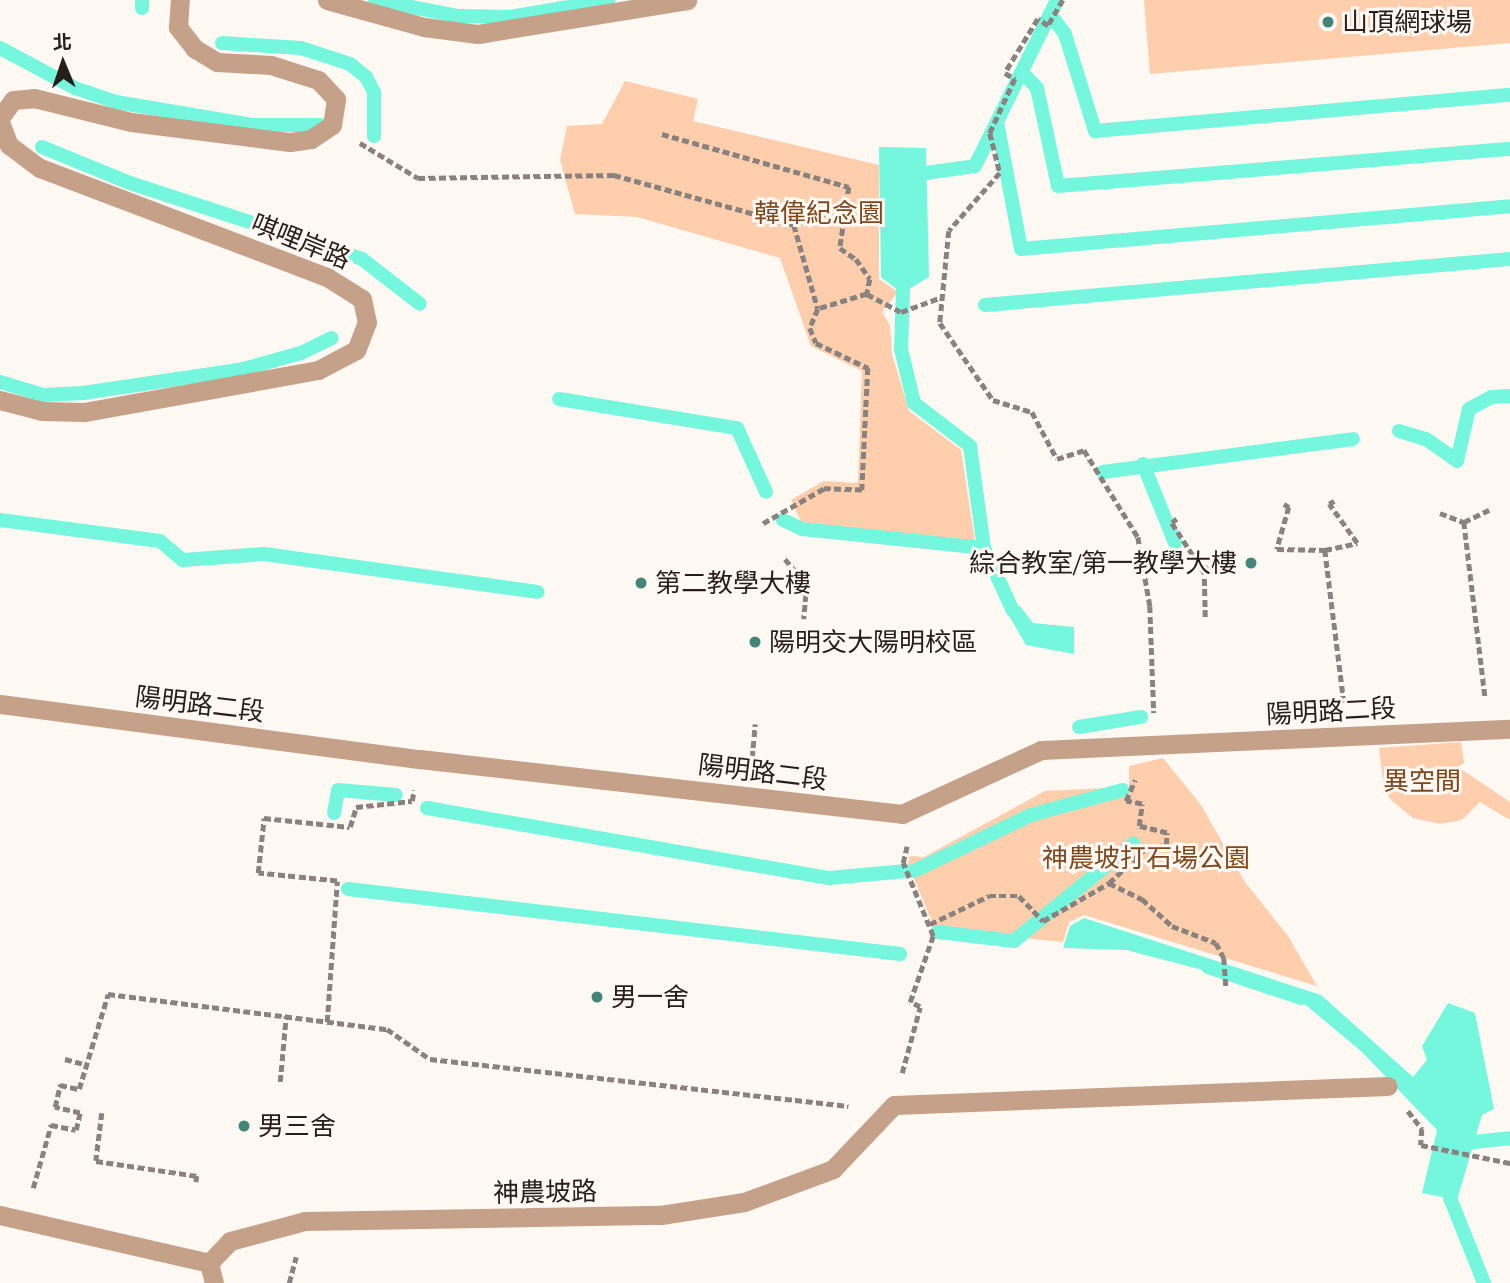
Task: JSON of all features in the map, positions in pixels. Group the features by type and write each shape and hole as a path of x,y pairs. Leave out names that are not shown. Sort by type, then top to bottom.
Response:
{"street":[{"path":"180,0 178,27 195,50 217,62 271,65 318,80 335,99 332,125"},
{"path":"327,0 424,27 478,34 687,0"},
{"name":"唭哩岸路","path":"0,400 42,411 84,412 317,370 356,350 367,322 362,299 327,277 40,168 9,145 0,120 13,100 34,98 131,122 279,141 311,139 332,125"},
{"name":"陽明路二段","path":"0,704 421,760 902,814 1041,750 1510,729"},
{"path":"890,1107 1388,1086"},
{"name":"神農坡路","path":"209,1263 224,1245 245,1235 324,1219 500,1220 704,1211 816,1177 849,1156 890,1107"},
{"path":"0,1215 209,1263 214,1283"}],"path":[{"path":"1063,0 1048,26 1038,19 1005,72 1014,79 990,133 1000,173 949,231 940,323 993,400 1032,412 1057,459 1084,450 1138,537 1150,606 1154,723"},
{"path":"332,125 418,178 614,175 793,225 818,309 810,328 816,343 868,368 862,490 824,489 761,525"},
{"path":"662,134 849,187 840,248 856,259 870,279 867,294"},
{"path":"793,225 844,207"},
{"path":"818,309 867,294 901,312 942,297"},
{"path":"1284,504 1289,507 1277,549 1325,551 1357,543 1329,503 1334,501"},
{"path":"1440,513 1464,522 1489,510"},
{"path":"1177,519 1172,523 1203,572 1205,617"},
{"path":"1464,522 1486,704"},
{"path":"1325,551 1345,711"},
{"path":"785,559 807,584 804,619"},
{"path":"1203,572 1210,563"},
{"path":"752,758 755,724"},
{"path":"327,1022 337,881 258,873 264,818 350,827 356,807 412,801 421,760"},
{"path":"930,924 989,896 1019,896 1043,921 1109,883 1145,849 1166,845 1167,833 1139,827 1142,804 1126,800 1137,775"},
{"path":"24,1219 51,1125 76,1130 80,1113 55,1107 60,1085 79,1089 108,994 387,1029 430,1059 890,1107 920,1007 910,1002 933,936 903,863 912,828 902,814"},
{"path":"1109,883 1142,899 1172,926 1216,943 1224,958 1226,989"},
{"path":"280,1082 286,1016"},
{"path":"65,1059 87,1065"},
{"path":"102,1113 96,1161 197,1177 196,1182"},
{"path":"1421,1145 1510,1163"}],"green space":[{"name":"山頂網球場","path":"1144,0 1510,0 1510,43 1150,74"},
{"name":"韓偉紀念園","path":"625,81 698,99 693,121 879,165 879,279 898,292 882,312 890,325 892,354 909,411 961,450 975,542 801,522 791,500 824,481 858,483 862,371 811,346 780,258 637,217 575,214 560,160 567,126 602,124"},
{"name":"異空間","path":"1461,742 1464,763 1458,767 1510,802 1510,820 1480,802 1462,820 1440,824 1413,818 1391,800 1384,788 1379,748"},
{"name":"神農坡打石場公園","path":"1163,758 1201,805 1245,882 1288,936 1317,986 1084,915 1069,922 1063,942 935,929 908,864 910,856 924,857 1045,791 1129,787 1129,766"}],"shaded area":[{"path":"879,147 926,148 929,277 909,289 899,291 881,277"},
{"path":"1020,606 1033,623 1074,627 1074,654 1026,645 1008,614"},
{"path":"1084,918 1321,995 1413,1077 1427,1060 1422,1046 1448,1003 1475,1013 1494,1109 1482,1115 1457,1200 1422,1193 1437,1130 1362,1052 1307,1006 1263,980 1235,973 1218,974 1126,950 1063,948 1070,926"}],"waterway":[{"path":"142,0 142,8"},
{"path":"375,0 458,16 510,17 609,0"},
{"path":"926,173 975,166 1057,0"},
{"path":"1050,14 1065,34 1095,131 1510,95"},
{"path":"222,43 301,48 350,64 366,77 374,92 374,136"},
{"path":"0,48 75,88 116,102 252,125 321,125"},
{"path":"1022,72 1037,88 1058,186 1510,149"},
{"path":"997,122 1021,249 1510,206"},
{"path":"42,147 130,183 362,259 420,304"},
{"path":"985,305 1510,259"},
{"path":"903,290 901,349 914,403 970,446 984,548 1013,611"},
{"path":"0,382 43,395 83,393 243,369 301,353 332,338"},
{"path":"1399,431 1426,439 1457,461 1469,409 1492,397 1510,396"},
{"path":"559,399 737,428 766,492"},
{"path":"1103,472 1353,439"},
{"path":"1143,464 1175,543"},
{"path":"0,520 160,541 183,560 264,554 537,592"},
{"path":"783,520 802,529 984,548"},
{"path":"1079,727 1141,717"},
{"path":"334,813 338,790 396,795"},
{"path":"914,871 1031,815 1123,790"},
{"path":"427,808 829,878 907,871"},
{"path":"938,932 1014,941 1133,844"},
{"path":"348,889 900,954"},
{"path":"1208,967 1301,998"},
{"path":"1474,1142 1510,1138"},
{"path":"1452,1179 1450,1198 1484,1283"}],"place":[{"name":"山頂網球場","path":"1328,22"},
{"name":"綜合教室/第一教學大樓","path":"1251,563"},
{"name":"第二教學大樓","path":"641,583"},
{"name":"陽明交大陽明校區","path":"755,642"},
{"name":"男一舍","path":"597,997"},
{"name":"男三舍","path":"244,1126"}]}
